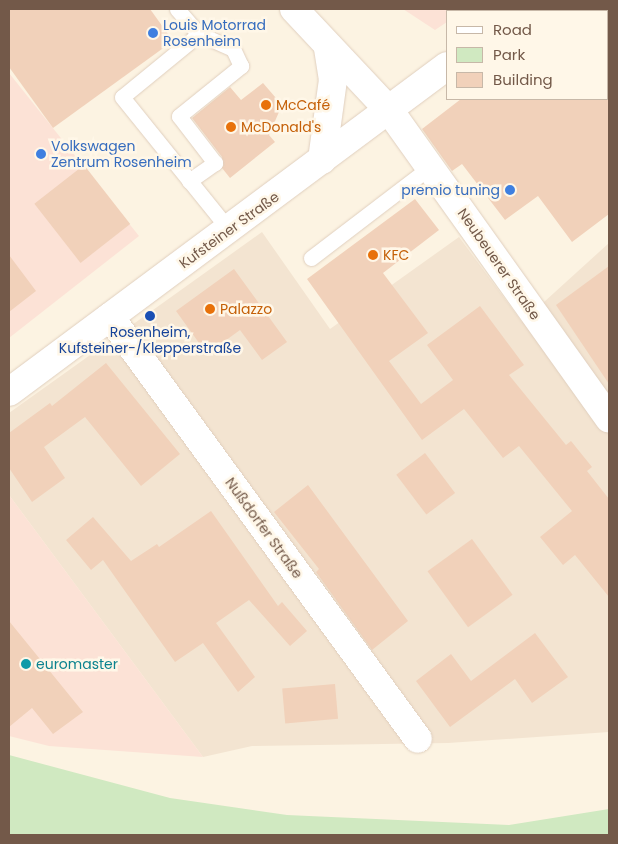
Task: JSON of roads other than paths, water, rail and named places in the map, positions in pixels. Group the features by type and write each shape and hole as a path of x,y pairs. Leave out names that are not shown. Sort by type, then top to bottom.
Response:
{"street":[{"name":"Neubeuerer Straße","path":"294,9 389,110 609,418"},
{"path":"322,160 334,80 328,47"},
{"name":"Kufsteiner Straße","path":"9,392 230,230 446,67"},
{"name":"Nußdorfer Straße","path":"110,317 418,739"}],"lane":[{"path":"177,9 199,34 233,50 241,66 179,116 215,163 190,181"},
{"path":"199,34 122,97 230,230"},
{"path":"311,258 430,167"}],"place":[{"name":"Louis Motorrad Rosenheim","path":"153,33"},
{"name":"McCafé","path":"266,105"},
{"name":"McDonald's","path":"231,127"},
{"name":"Volkswagen Zentrum Rosenheim","path":"41,154"},
{"name":"premio tuning","path":"510,190"},
{"name":"KFC","path":"373,255"},
{"name":"Palazzo","path":"210,309"},
{"name":"Rosenheim, Kufsteiner-/Klepperstraße","path":"150,316"},
{"name":"euromaster","path":"26,664"}]}
